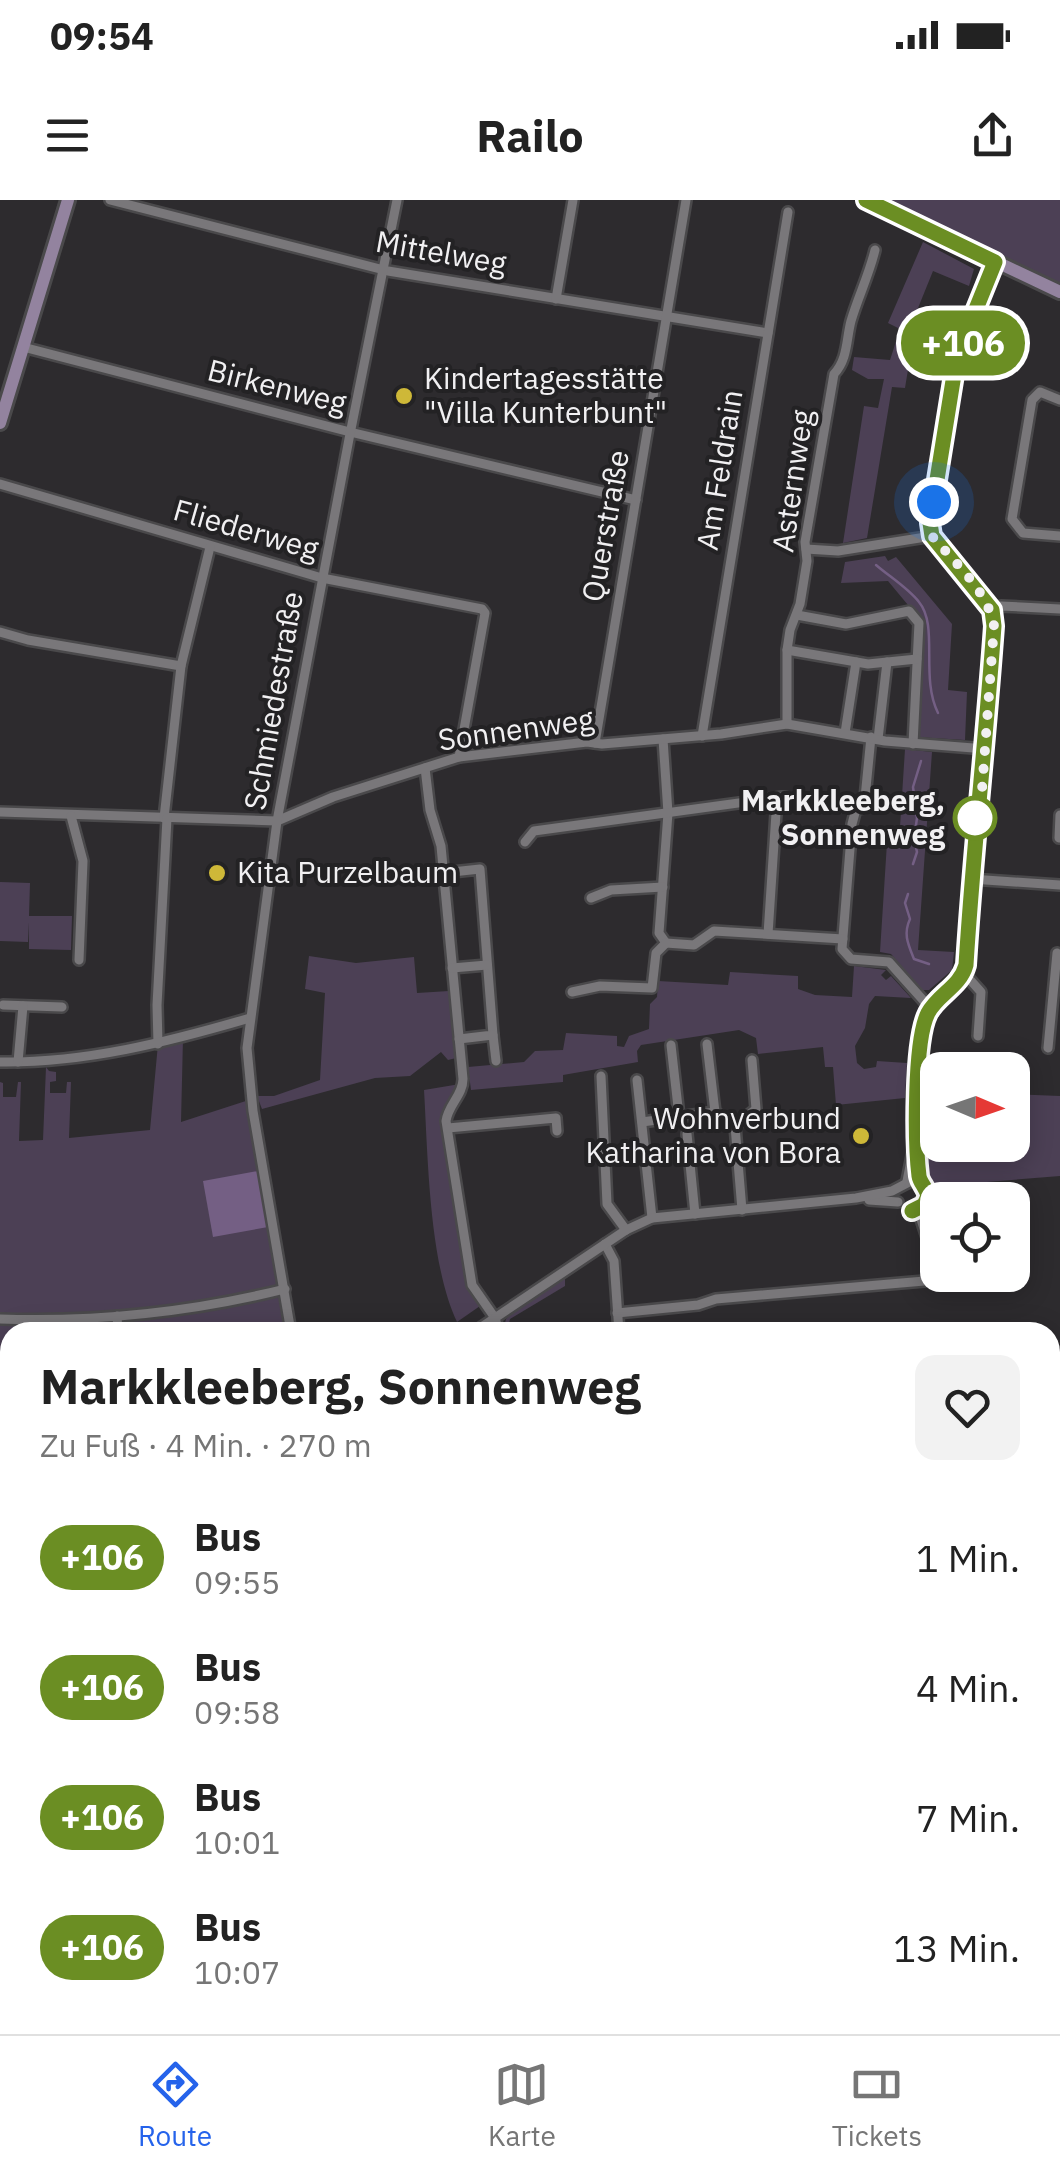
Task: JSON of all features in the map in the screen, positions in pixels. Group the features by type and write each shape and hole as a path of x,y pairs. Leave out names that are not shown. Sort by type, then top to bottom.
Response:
{"main road":[{"path":"0,423 68,200"},
{"path":"866,200 1060,292"}],"street":[{"name":"Mittelweg","path":"110,200 383,270 768,333"},
{"name":"Schmiedestraße","path":"290,1322 253,1111 247,1048 277,821 398,200"},
{"path":"556,299 573,200"},
{"name":"Querstraße","path":"595,743 686,200"},
{"name":"Am Feldrain","path":"702,736 788,212"},
{"name":"Asternweg","path":"787,724 787,650 808,561 806,549 834,374 843,364 852,317 875,250"},
{"path":"918,1210 928,1196 919,1182 916,1130 923,1028 931,1008 964,973 994,626 992,610 932,536 930,523 957,356 995,262"},
{"name":"Birkenweg","path":"24,347 350,432 636,500"},
{"path":"1060,400 1040,392 1032,400 1012,519 1023,533 1060,536"},
{"name":"Fliederweg","path":"0,484 322,578 482,609 485,613 460,757"},
{"path":"806,549 838,551 932,536"},
{"path":"158,1044 165,818 181,666 210,546"},
{"path":"992,610 1001,606 1060,610"},
{"path":"797,614 846,624 908,610 919,623 913,744"},
{"path":"0,632 181,666"},
{"path":"787,650 856,662 917,659"},
{"path":"845,733 856,662"},
{"path":"525,842 534,832 777,798 864,808 887,662"},
{"name":"Sonnenweg","path":"0,812 277,821 334,797 460,757 702,736 787,724 913,744 986,749"},
{"path":"663,739 668,813 658,933 666,943"},
{"path":"425,768 444,874 463,1086 448,1112 448,1128 472,1286 496,1322"},
{"path":"768,934 777,798"},
{"path":"856,809 842,949 851,959 889,962 931,1008"},
{"path":"1058,838 1060,815"},
{"path":"71,816 83,861 80,960"},
{"path":"444,874 480,870 496,1061"},
{"path":"971,879 1060,885"},
{"path":"591,898 610,890 663,887"},
{"path":"572,992 600,986 652,988 656,953 666,943 694,944 714,931 843,939"},
{"path":"1048,1048 1057,953"},
{"path":"452,968 487,964"},
{"path":"964,973 980,992 978,1036"},
{"path":"3,1006 62,1008"},
{"path":"18,1062 23,1006"},
{"path":"0,1062 100,1055 158,1044 250,1018"},
{"path":"459,1039 494,1035"},
{"path":"707,1044 715,1112"},
{"path":"671,1045 678,1116"},
{"path":"735,1126 756,1109 752,1060"},
{"path":"600,1076 607,1204 626,1230"},
{"path":"637,1080 652,1218"},
{"path":"642,1122 715,1112 735,1126"},
{"path":"448,1128 556,1118 557,1132"},
{"path":"735,1126 742,1210"},
{"path":"898,1202 916,1130"},
{"path":"686,1134 695,1214"},
{"path":"489,1322 626,1230 652,1218 856,1198 919,1182"},
{"path":"856,1198 898,1202 906,1210 918,1210"},
{"path":"617,1313 716,1299 936,1280 918,1210"},
{"path":"605,1244 614,1261 617,1322"},
{"path":"0,1319 117,1316 285,1290"},
{"path":"117,1316 117,1322"}],"shaded area":[{"path":"881,200 1060,200 1060,285"},
{"path":"923,242 974,269 969,286 933,271 916,313 922,316 913,339 905,388 892,387 867,538 843,543 864,406 878,408 884,379 868,379 852,370 854,357 890,360 900,329 888,323"},
{"path":"885,556 888,561 896,557 952,624 948,690 967,692 965,740 916,737 923,623 888,581 841,583 845,562"},
{"path":"905,749 932,752 918,950 954,952 952,970 929,990 922,990 891,954 880,952 888,827 900,827"},
{"path":"0,882 30,883 29,916 72,916 71,950 29,949 29,922 28,942 0,941"},
{"path":"309,956 356,963 414,957 417,993 449,991 456,1058 448,1060 441,1052 410,1076 375,1078 262,1109 257,1096 274,1096 320,1080 325,993 305,989"},
{"path":"854,966 886,970 881,975 886,980 891,976 911,998 875,996 855,1046 857,1063 864,1069 876,1067 877,1061 907,1063 905,1098 836,1105 833,1067 825,1067 823,1047 758,1054 756,1038 739,1030 641,1045 638,1062 563,1075 563,1082 471,1090 468,1067 524,1062 535,1051 563,1050 566,1033 617,1036 617,1046 624,1047 629,1036 649,1029 650,1004 657,997 658,981 728,985 730,972 798,976 798,989 815,995 852,997"},
{"path":"183,1038 181,1122 252,1099 289,1322 0,1322 0,1082 3,1097 16,1097 21,1082 19,1141 43,1140 46,1067 56,1072 56,1081 50,1082 50,1093 66,1093 67,1082 71,1082 69,1138 150,1130 158,1044"},
{"path":"460,1084 444,1117 468,1286 480,1306 457,1322 435,1240 424,1090"},
{"path":"1030,1095 1060,1096 1060,1176 933,1182 924,1172 924,1162 1030,1162"},
{"path":"258,1171 268,1227 213,1237 203,1181"},
{"path":"565,1277 565,1286 505,1322 512,1312"}],"waterway":[{"path":"876,565 910,592 925,612 930,684 938,713"},
{"path":"913,864 917,852 913,787 921,761"},
{"path":"908,894 908,944 914,959 929,964"}],"bus line":[{"name":"+106","path":"866,200 995,262 957,356 930,523 932,536 992,610 994,626 982,799 974,825 966,965 958,982 931,1008 923,1028 916,1130 919,1182 926,1187 928,1196 924,1205 912,1211"}],"place":[{"name":"Kindertagesstätte \"Villa Kunterbunt\"","path":"404,396"},
{"name":"Markkleeberg, Sonnenweg","path":"975,818"},
{"name":"Kita Purzelbaum","path":"217,873"},
{"name":"Wohnverbund Katharina von Bora","path":"861,1136"}],"route":[{"path":"934,502 932,536 992,610 982,799 975,818"}]}
